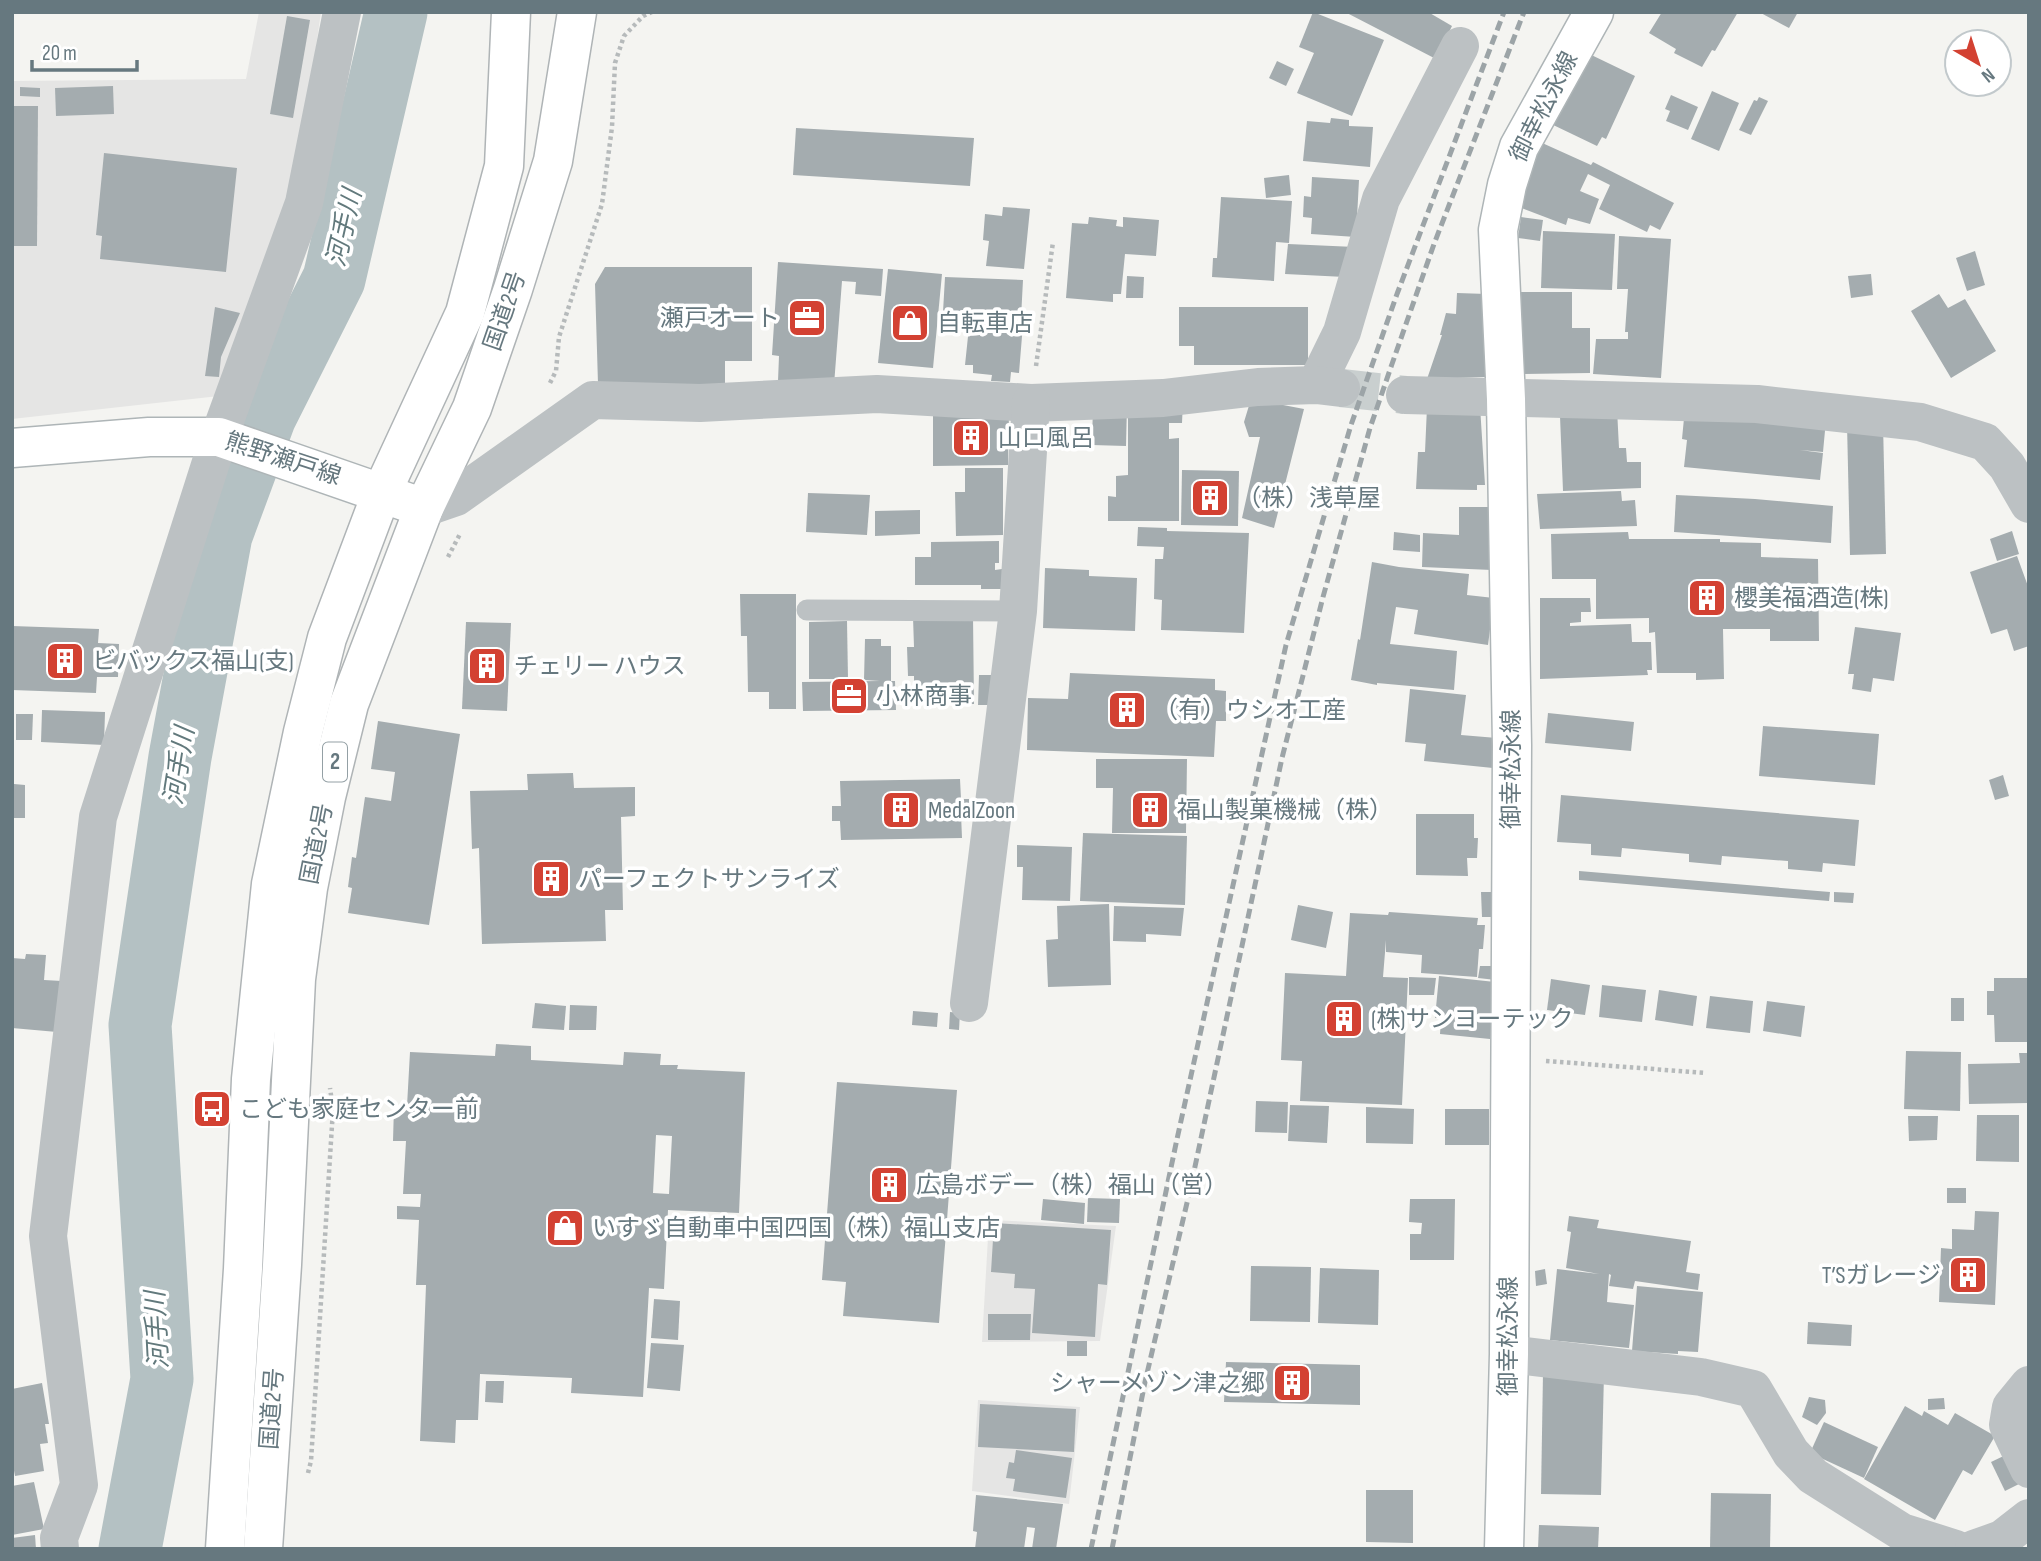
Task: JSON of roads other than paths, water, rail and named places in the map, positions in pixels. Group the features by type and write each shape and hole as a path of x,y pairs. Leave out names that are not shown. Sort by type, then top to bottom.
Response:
{"main road":[{"name":"国道2号","path":"226,1549 243,1269 251,1079 271,884 303,732 327,638 382,492 465,313 504,166 511,12"},
{"name":"国道2号","path":"263,1549 282,1265 296,979 308,888 326,797 349,704 424,508 472,408 553,161 577,12"},
{"name":"御幸松永線","path":"1504,1549 1509,1354 1512,745 1506,398 1499,230 1507,185 1519,147 1594,12"},
{"name":"熊野瀬戸線","path":"12,448 149,437 219,437 424,508"}],"street":[{"path":"60,1549 59,1538 79,1485 48,1236 98,817 219,437 304,203 342,12"},
{"path":"424,508 456,497 593,400 700,403 877,394 1031,403 1163,398 1258,387 1328,386 1381,199 1460,46"},
{"path":"1405,395 1757,404 1920,422 1985,442 2007,466 2029,505"},
{"path":"969,1003 1017,611 1031,403"},
{"path":"1509,1354 1701,1377 1752,1389 1791,1453 1813,1476 1902,1532 1956,1549"},
{"path":"2029,1385 2011,1406 2008,1425 2029,1469"},
{"path":"53,1549 61,1513 79,1485"},
{"path":"1974,1549 2002,1539 2029,1518"}],"lane":[{"path":"807,610 1017,611"}],"waterway":[{"name":"河手川","path":"130,1549 162,1379 140,1025 180,757 221,535 265,416 334,279 396,12"}],"tunnel":[{"path":"1341,388 1405,395"}],"railway":[{"path":"1091,1549 1177,1139 1286,645 1351,425 1397,294 1504,12"},
{"path":"1112,1549 1145,1382 1190,1190 1282,758 1323,597 1370,428 1434,244 1524,12"}],"place":[{"name":"瀬戸オート","path":"807,318"},
{"name":"自転車店","path":"910,323"},
{"name":"山口風呂","path":"971,438"},
{"name":"（株）浅草屋","path":"1210,498"},
{"name":"櫻美福酒造(株)","path":"1707,598"},
{"name":"ビバックス福山(支)","path":"65,661"},
{"name":"チェリー ハウス","path":"487,666"},
{"name":"小林商事","path":"849,696"},
{"name":"（有）ウシオ工産","path":"1127,710"},
{"name":"MedalZoon","path":"901,810"},
{"name":"福山製菓機械（株）","path":"1150,810"},
{"name":"パーフェクトサンライズ","path":"551,879"},
{"name":"(株)サンヨーテック","path":"1344,1019"},
{"name":"こども家庭センター前","path":"212,1109"},
{"name":"広島ボデー（株）福山（営）","path":"889,1185"},
{"name":"いすゞ自動車中国四国（株）福山支店","path":"565,1228"},
{"name":"T’Sガレージ","path":"1968,1275"},
{"name":"シャーメゾン津之郷","path":"1292,1383"}]}
